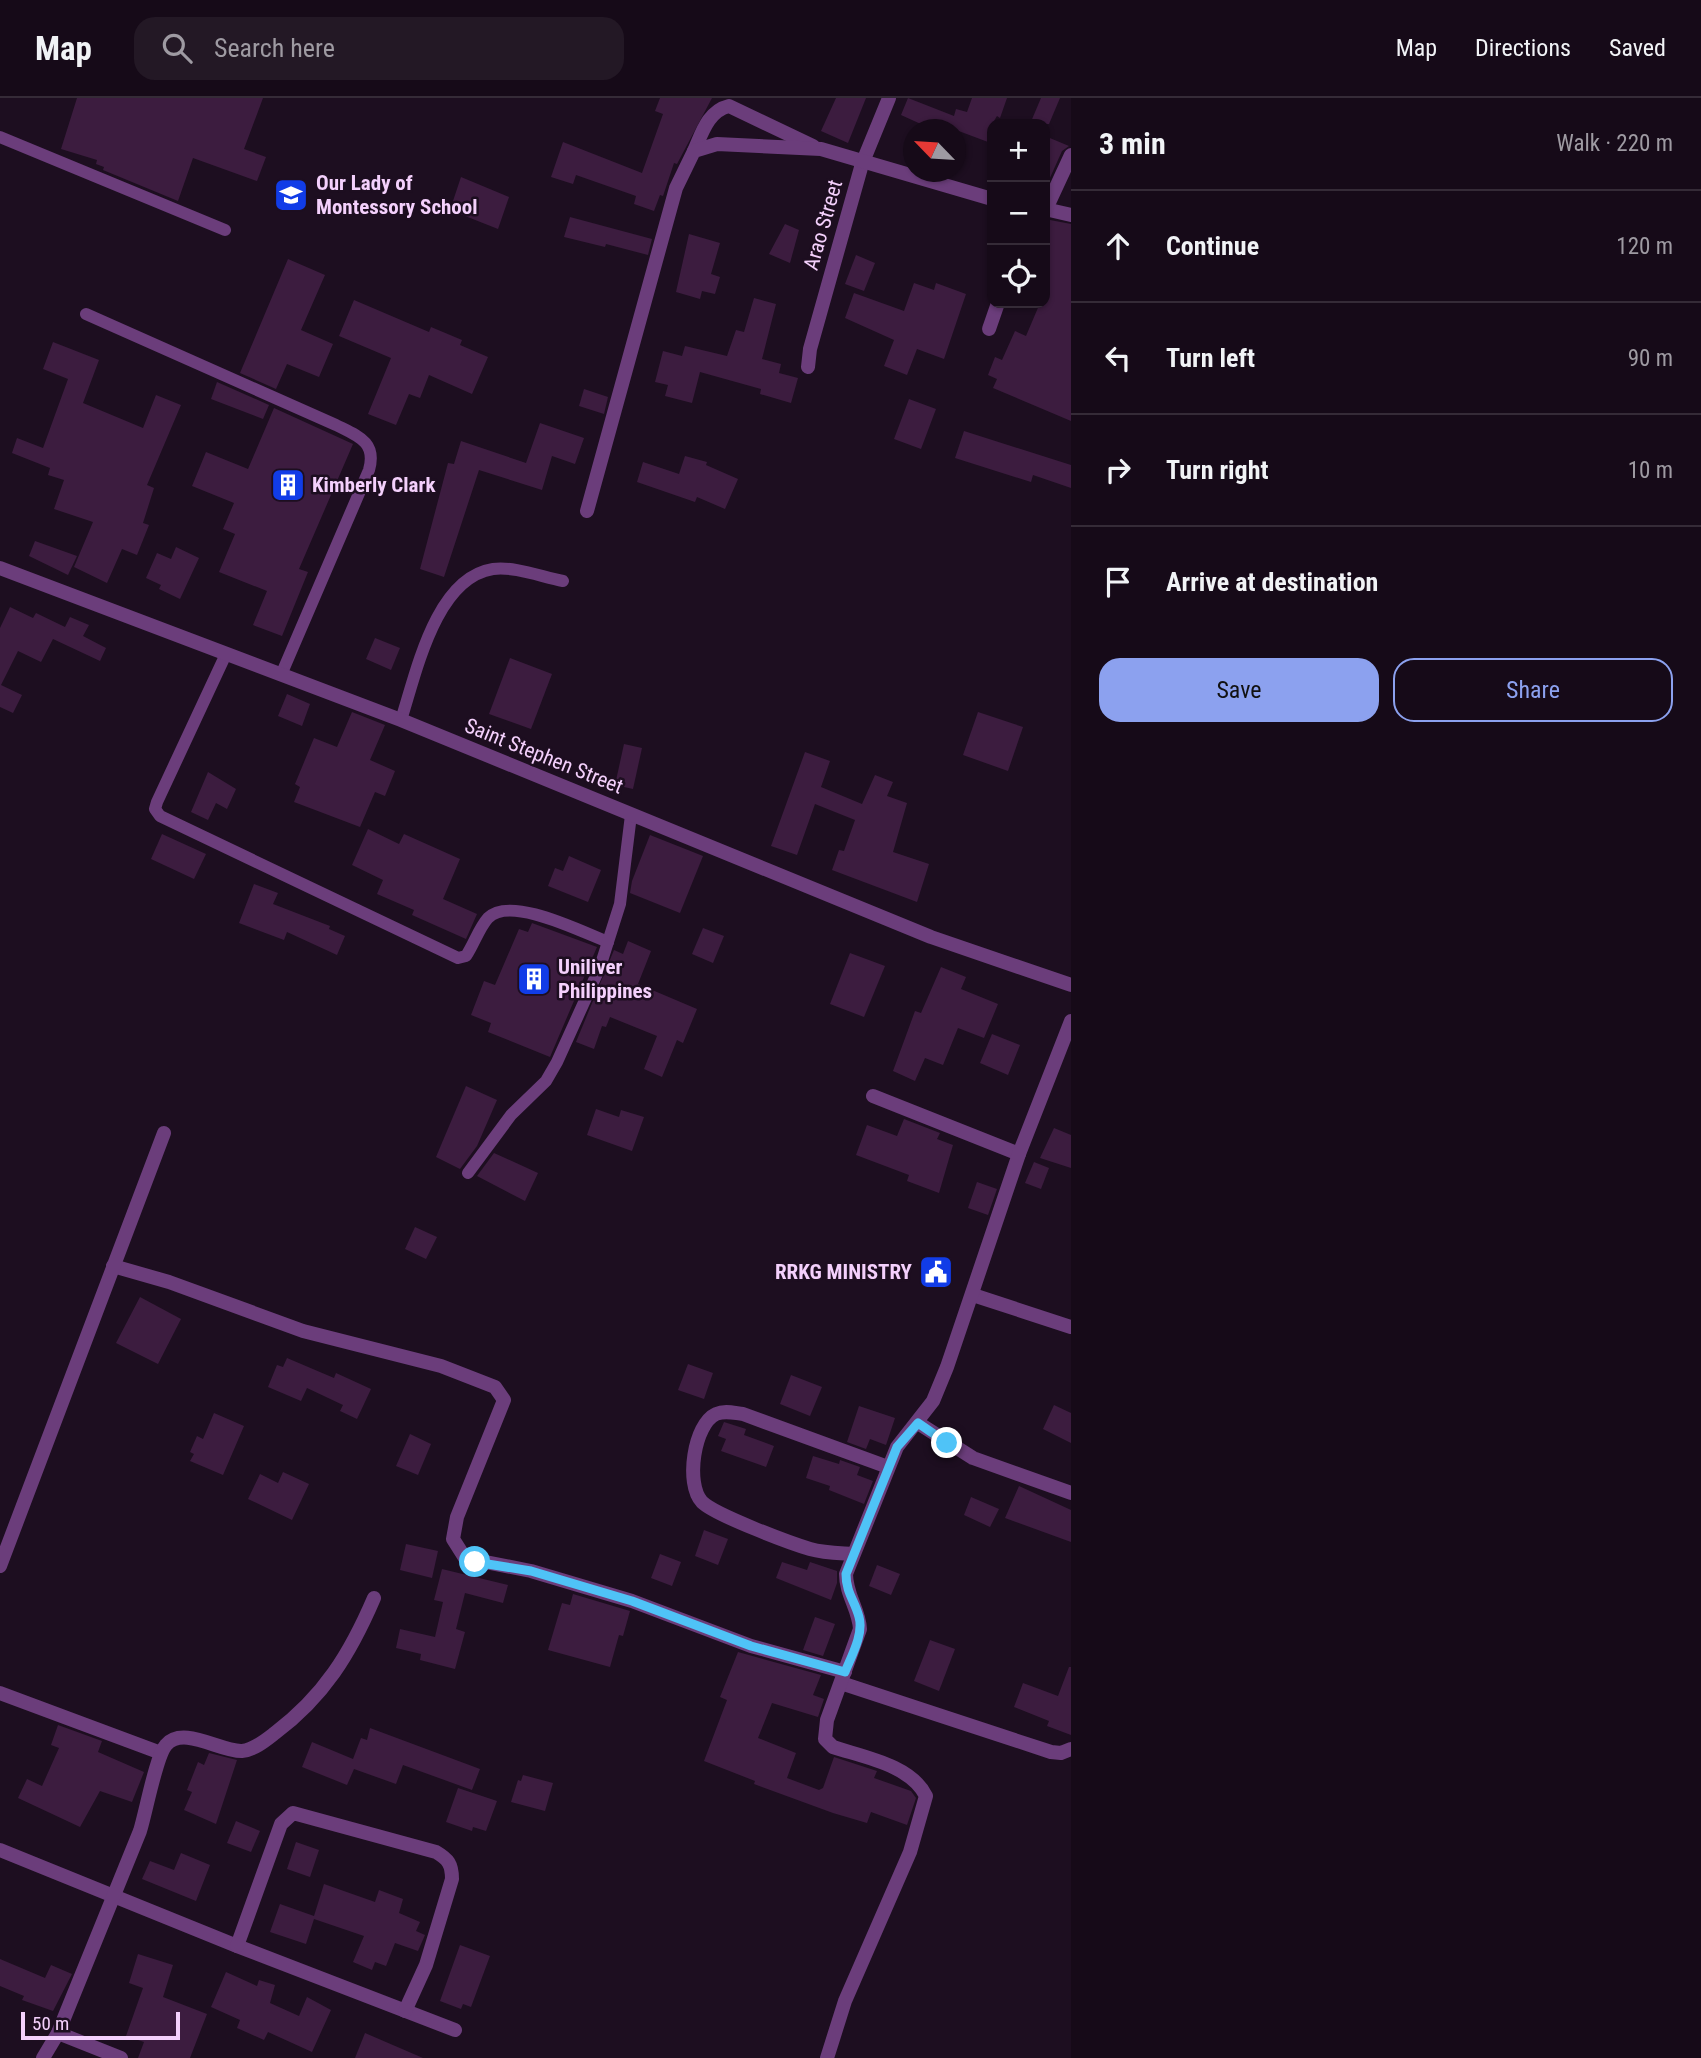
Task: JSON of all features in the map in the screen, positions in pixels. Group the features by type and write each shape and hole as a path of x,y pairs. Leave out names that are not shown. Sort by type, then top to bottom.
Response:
{"street":[{"name":"Arao Street","path":"808,368 810,349 862,164 889,98"},
{"path":"587,511 676,188 711,116 720,108 729,106 821,149 862,164 987,198"},
{"path":"694,150 717,145 821,149"},
{"path":"1050,200 1071,155"},
{"path":"1050,210 1071,215"},
{"path":"989,329 996,308"},
{"name":"Saint Stephen Street","path":"0,568 401,720 931,937 1071,985"},
{"path":"827,2058 845,2001 910,1852 926,1796 921,1785 908,1776 828,1744 824,1732 860,1629 859,1617 846,1589 846,1574 897,1447 918,1423 937,1390 973,1294 1019,1154 1071,1021"},
{"path":"873,1096 1019,1154"},
{"path":"0,1566 163,1133"},
{"path":"113,1266 169,1282 303,1331 441,1366 495,1387 504,1400 453,1539 465,1558 531,1571 632,1601 1051,1752 1061,1754 1071,1749"},
{"path":"973,1294 1071,1327"},
{"path":"853,1554 808,1548 708,1506 700,1500 694,1480 693,1461 698,1440 706,1422 724,1412 743,1414 888,1467"},
{"path":"918,1423 973,1458 1071,1493"},
{"path":"43,2058 58,2033 114,1897 150,1802 161,1753 166,1744 181,1738 242,1751 267,1739 295,1718 342,1665 374,1598"},
{"path":"0,1693 161,1753"},
{"path":"237,1946 281,1824 293,1813 436,1852 447,1858 452,1867 452,1879 426,1965 405,2011"},
{"path":"0,1850 455,2030"},
{"path":"58,2033 121,2058"}],"lane":[{"path":"0,137 225,230"},
{"path":"86,314 336,425 362,438 370,447 373,458 369,470 281,675"},
{"path":"401,720 435,621 459,587 494,569 563,581"},
{"path":"226,654 157,802 155,810 160,816 458,958 466,956 487,919 496,912 508,909 524,911 608,942"},
{"path":"468,1173 511,1115 545,1081 594,978 620,904 631,815"}],"building":[{"path":"77,98 263,98 244,149 266,157 257,181 193,158 178,201 103,170 104,167 96,164 97,160 61,149"},
{"path":"660,98 712,98 677,164 674,163 663,196 660,195 654,211 634,204 636,196 576,175 573,184 551,177 563,142 642,173 663,114 655,111"},
{"path":"836,98 866,98 848,143 821,131"},
{"path":"908,98 954,116 956,109 967,112 972,98 1007,98 1000,118 997,116 995,119 987,119 987,142 966,134 966,119 910,119 901,115"},
{"path":"1041,98 1060,98 1050,122 1050,119 1032,119"},
{"path":"1050,138 1069,146 1062,151 1050,178"},
{"path":"461,177 509,197 498,229 450,210"},
{"path":"570,217 652,239 648,255 564,237"},
{"path":"1050,220 1071,224 1071,421 993,388 997,379 988,375 995,357 1002,360 1015,331 1026,336 1038,308 1050,308"},
{"path":"785,224 799,230 790,263 769,254"},
{"path":"689,234 720,243 711,274 720,277 715,294 702,291 700,299 676,292"},
{"path":"856,255 875,263 864,291 845,284"},
{"path":"288,259 325,275 301,330 333,344 319,377 287,364 276,389 240,373"},
{"path":"914,283 934,290 936,283 966,294 944,359 917,349 907,375 884,366 894,340 845,318 854,293 904,311"},
{"path":"754,298 776,304 762,359 781,364 779,373 798,378 791,403 760,394 761,389 700,372 692,403 665,396 668,385 655,382 663,351 682,356 685,346 727,356 736,330 744,332"},
{"path":"354,300 429,332 431,327 462,340 460,345 488,357 472,394 429,375 420,398 409,394 396,425 368,414 391,358 339,336"},
{"path":"53,342 99,360 83,403 143,428 156,395 181,405 147,485 154,488 143,523 149,525 137,555 122,549 107,583 74,567 93,522 54,509 64,480 48,475 50,468 12,453 17,438 43,448 68,379 43,369"},
{"path":"217,382 269,405 263,419 211,399"},
{"path":"584,389 608,397 604,414 579,406"},
{"path":"909,399 936,409 921,449 894,439"},
{"name":"Kimberly Clark","path":"274,408 353,444 299,569 308,572 282,636 253,625 267,591 219,572 235,534 223,529 234,503 192,486 206,452 248,469"},
{"path":"540,423 584,438 575,464 552,456 542,490 479,470 444,577 420,569 448,463 454,464 461,441 526,463"},
{"path":"964,431 1071,465 1071,488 1033,475 1031,482 955,458"},
{"path":"685,456 707,462 706,465 738,479 725,509 697,497 695,502 637,482 643,462 679,474"},
{"path":"35,541 77,556 68,575 29,556"},
{"path":"176,547 199,558 180,599 159,589 161,585 146,578 157,553 171,559"},
{"path":"10,607 33,618 36,613 65,627 70,617 89,625 83,636 106,648 100,661 53,639 41,662 18,651 1,685 22,695 13,713 0,707 0,628"},
{"path":"375,638 400,648 391,670 366,659"},
{"path":"510,658 552,674 531,729 489,714"},
{"path":"287,694 310,704 302,726 278,716"},
{"path":"352,712 385,725 370,760 395,771 385,796 375,792 360,827 294,802 300,787 295,784 314,738 337,747"},
{"path":"978,712 1023,727 1008,771 963,755"},
{"path":"624,744 642,748 633,789 615,785"},
{"path":"805,752 830,761 821,787 862,804 875,775 893,782 887,796 907,803 893,852 929,864 917,902 832,870 839,850 844,851 855,820 815,804 797,855 771,846"},
{"path":"208,772 236,789 227,809 216,803 208,820 191,812"},
{"path":"368,829 399,844 404,834 460,859 443,899 477,914 466,939 412,915 414,910 377,894 383,880 352,865"},
{"path":"162,834 206,854 194,879 151,859"},
{"path":"650,835 703,856 680,913 630,893"},
{"path":"569,856 601,870 588,902 548,886 555,868 563,871"},
{"path":"254,884 278,893 273,904 330,926 329,929 345,936 337,955 287,932 284,940 239,923"},
{"name":"Uniliver Philippines","path":"532,923 597,947 550,1057 488,1032 491,1023 471,1015 484,981 495,985 519,929 528,932"},
{"path":"703,928 724,936 713,963 692,954"},
{"path":"628,941 651,951 638,984 697,1009 683,1043 677,1040 662,1077 644,1069 657,1036 610,1017 606,1027 602,1026 594,1049 576,1042 614,950 623,954"},
{"path":"850,953 885,966 864,1017 830,1004"},
{"path":"941,967 966,977 961,989 998,1004 984,1038 958,1028 943,1065 925,1058 915,1081 893,1071 915,1011 921,1013"},
{"path":"992,1034 1020,1045 1008,1075 980,1063"},
{"path":"466,1086 497,1100 477,1146 460,1169 436,1157"},
{"path":"596,1109 619,1117 621,1110 644,1117 632,1151 587,1135"},
{"path":"904,1119 940,1133 937,1139 953,1145 939,1193 907,1181 909,1175 856,1155 867,1125 897,1136"},
{"path":"1054,1128 1071,1135 1071,1168 1040,1158"},
{"path":"494,1153 538,1173 525,1201 477,1176"},
{"path":"1034,1162 1049,1168 1041,1189 1025,1183"},
{"path":"977,1182 997,1189 988,1215 968,1208"},
{"path":"415,1227 437,1237 426,1259 405,1249"},
{"path":"140,1297 181,1319 158,1364 116,1343"},
{"path":"287,1358 334,1378 336,1373 371,1389 357,1419 340,1411 343,1405 307,1388 301,1401 268,1387 277,1365 283,1367"},
{"path":"688,1364 713,1373 704,1399 678,1390"},
{"path":"791,1375 822,1387 810,1416 780,1404"},
{"path":"1054,1405 1071,1413 1071,1443 1043,1429"},
{"path":"859,1406 895,1418 886,1445 870,1439 866,1449 847,1442"},
{"path":"214,1413 244,1426 223,1475 190,1461 194,1454 190,1452 197,1436 203,1439"},
{"path":"724,1422 746,1429 744,1435 774,1446 766,1467 721,1451 726,1439 718,1436"},
{"path":"410,1434 431,1444 418,1475 396,1466"},
{"path":"813,1456 839,1464 840,1460 860,1467 857,1475 873,1481 864,1504 829,1490 830,1486 806,1478"},
{"path":"283,1472 309,1484 292,1520 248,1499 260,1474 278,1483"},
{"path":"1019,1486 1071,1510 1071,1542 1005,1518"},
{"path":"971,1497 999,1509 990,1527 964,1515"},
{"path":"704,1530 728,1539 718,1565 695,1556"},
{"path":"406,1544 438,1551 432,1578 400,1570"},
{"path":"660,1554 681,1562 672,1586 651,1578"},
{"path":"782,1562 807,1570 810,1562 837,1571 837,1583 831,1600 776,1578"},
{"path":"877,1565 900,1574 891,1595 869,1586"},
{"path":"442,1569 508,1585 503,1603 465,1593 456,1629 465,1632 455,1669 420,1660 421,1654 396,1648 400,1629 435,1637 443,1602 434,1600"},
{"path":"573,1594 630,1611 623,1636 619,1635 610,1667 548,1650 562,1603 570,1605"},
{"path":"815,1617 835,1624 823,1656 803,1650"},
{"path":"930,1640 955,1649 939,1691 914,1681"},
{"path":"738,1652 821,1675 813,1695 824,1699 818,1717 772,1703 758,1738 796,1753 787,1778 819,1790 823,1788 834,1757 877,1771 874,1778 911,1791 916,1798 907,1825 871,1812 867,1823 833,1813 754,1784 755,1781 704,1761 727,1700 720,1697"},
{"path":"1069,1667 1071,1735 1047,1726 1049,1721 1014,1707 1023,1683 1058,1696"},
{"path":"58,1725 102,1741 98,1752 144,1772 132,1802 100,1791 80,1827 18,1798 27,1779 42,1786 59,1748 51,1745"},
{"path":"370,1728 480,1769 472,1790 403,1765 396,1784 354,1769 347,1785 302,1767 312,1742 353,1759 361,1738 367,1740"},
{"path":"209,1753 237,1760 216,1824 184,1810 192,1792 187,1790 198,1762 204,1765"},
{"path":"523,1775 553,1783 545,1811 511,1802 518,1780 521,1781"},
{"path":"458,1788 497,1801 486,1831 473,1827 472,1831 446,1822"},
{"path":"236,1821 260,1831 251,1852 227,1843"},
{"path":"296,1842 319,1850 310,1877 287,1869"},
{"path":"181,1853 210,1865 196,1901 142,1879 150,1861 174,1870"},
{"path":"324,1884 375,1902 379,1890 403,1899 399,1913 420,1922 416,1931 425,1935 418,1951 395,1943 386,1966 375,1962 372,1970 353,1962 364,1936 314,1919 306,1944 270,1932 280,1904 314,1916"},
{"path":"460,1945 490,1956 471,2007 463,2004 461,2009 440,2001"},
{"path":"138,1954 173,1965 163,1997 207,2014 190,2058 138,2058 144,2042 126,2036 143,1988 129,1983"},
{"path":"0,1959 45,1978 51,1965 72,1974 53,2011 22,2000 24,1996 0,1986"},
{"path":"226,1972 257,1986 259,1980 275,1985 270,2003 299,2016 307,1997 331,2010 312,2052 268,2032 264,2040 237,2028 240,2020 211,2007"},
{"path":"365,2033 423,2058 355,2058"}],"place":[{"name":"Our Lady of Montessory School","path":"291,195"},
{"name":"Kimberly Clark","path":"288,485"},
{"name":"Uniliver Philippines","path":"534,979"},
{"name":"RRKG MINISTRY","path":"936,1272"}],"route":[{"path":"475,1562 531,1571 632,1601 751,1646 845,1672 860,1629 859,1617 846,1589 846,1574 888,1467 897,1447 918,1423 947,1443"}]}
